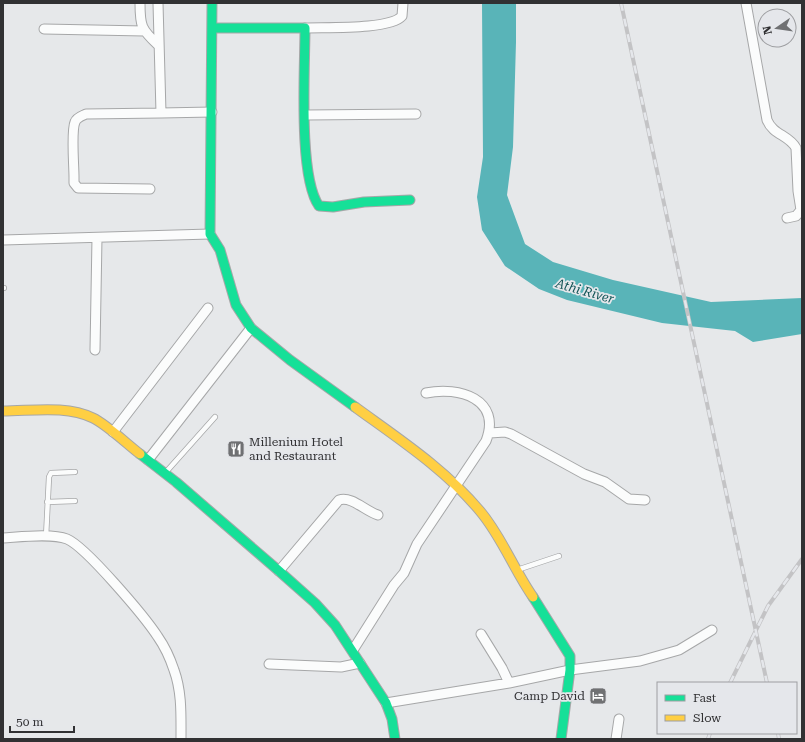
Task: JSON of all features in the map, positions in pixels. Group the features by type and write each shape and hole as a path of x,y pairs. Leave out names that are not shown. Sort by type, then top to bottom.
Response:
{"street":[{"path":"140,3 140,22 144,32 158,45"},
{"path":"158,3 161,113"},
{"path":"212,3 213,28 211,80 212,112 210,234 220,250 236,305 251,328 290,360 428,460 449,478 481,512 515,570 570,656 570,670 561,739"},
{"path":"213,28 374,26 393,22 402,16 403,3"},
{"path":"746,3 767,120 773,129 793,142 796,148 798,192 801,210 796,216 788,218"},
{"path":"305,28 305,159 307,177 312,198 316,205 320,207 328,207 356,203 410,200"},
{"path":"44,29 144,32"},
{"path":"150,189 78,188 74,183 76,121 86,114 212,112"},
{"path":"306,115 416,114"},
{"path":"3,240 210,234"},
{"path":"95,350 96,238"},
{"path":"113,432 208,308"},
{"path":"148,460 251,328"},
{"path":"353,650 394,585 404,573 417,544 490,433 490,420 484,406 460,392 438,390 426,393"},
{"path":"3,411 76,412 94,418 165,473 315,603 335,625 353,650 386,702 392,719 394,739"},
{"path":"490,433 505,432 511,434 584,474 605,482 629,499 645,500"},
{"path":"279,571 340,500 348,500 367,511 378,515"},
{"path":"3,538 65,538 74,542 109,578 158,636 167,652 179,686 181,739"},
{"path":"386,702 509,683 570,670 658,657 679,650 712,630"},
{"path":"481,634 502,668 509,683"},
{"path":"269,664 341,667 360,663"},
{"path":"616,739 619,719"}],"lane":[{"path":"165,473 215,417"},
{"path":"46,537 49,477 51,473 75,472"},
{"path":"47,502 74,501"},
{"path":"515,570 560,556"}],"water":[{"name":"Athi River","path":"482,3 516,3 513,147 507,195 525,244 553,262 613,280 711,302 802,298 802,334 753,342 735,331 662,323 567,300 539,289 505,266 482,230 477,197 483,157"}],"railway":[{"path":"621,3 767,682"},
{"path":"730,682 768,606 802,559"},
{"path":"708,739 710,734"},
{"path":"778,734 779,739"}],"traffic: fast":[{"path":"212,3 210,234 220,250 236,305 251,328 290,360 355,407"},
{"path":"213,28 305,28 305,147 312,192 319,206 333,207 364,202 410,200"},
{"path":"140,454 176,482 279,571 315,603 335,625 386,703 392,719 395,739"},
{"path":"533,597 570,656 570,670 561,739"}],"traffic: slow":[{"path":"355,407 421,455 466,496 488,521 533,597"},
{"path":"3,411 60,410 83,414 104,425 140,454"}],"place":[{"name":"Millenium Hotel and Restaurant","path":"236,449"},
{"name":"Camp David","path":"598,696"}]}
